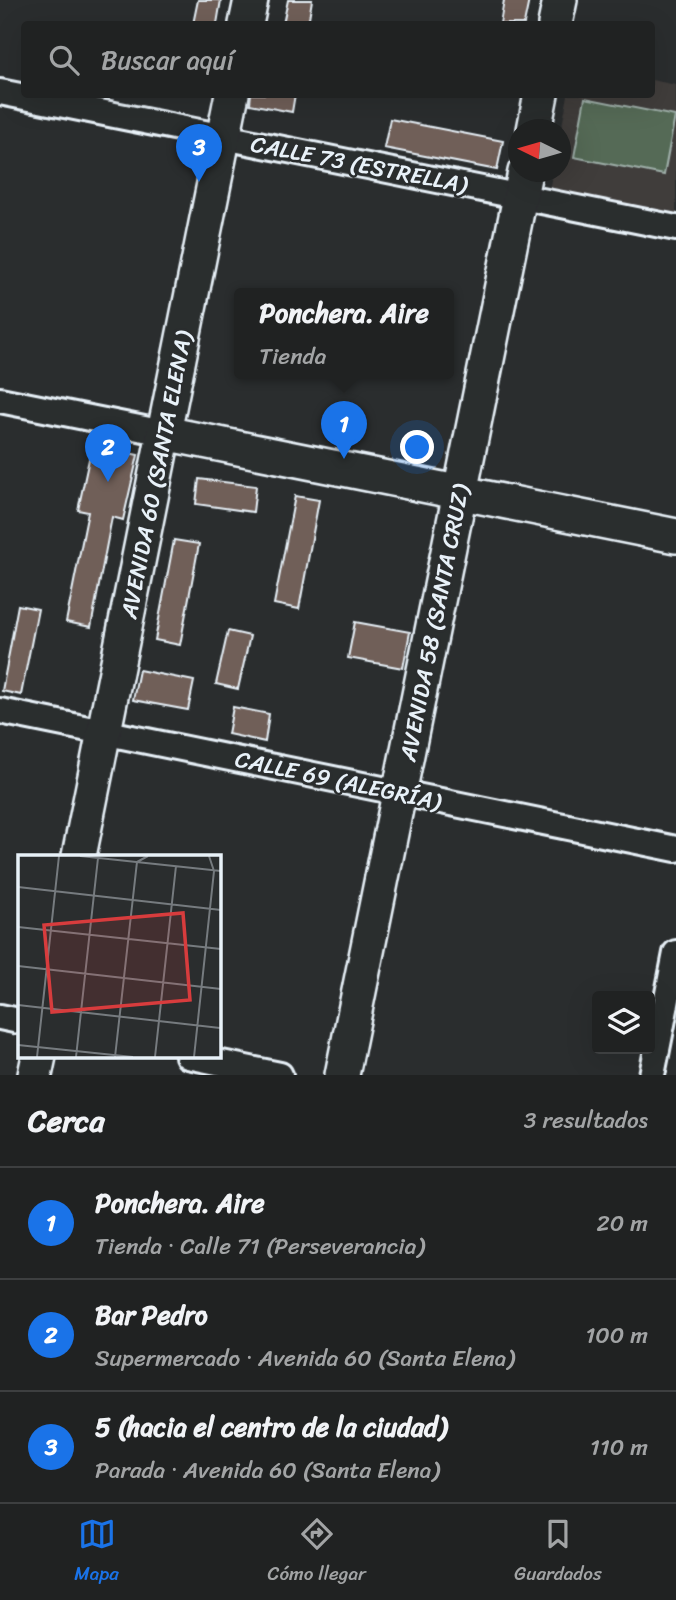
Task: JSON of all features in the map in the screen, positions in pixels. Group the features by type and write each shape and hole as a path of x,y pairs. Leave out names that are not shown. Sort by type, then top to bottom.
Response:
{"street":[{"path":"247,21 251,0"},
{"path":"556,21 560,0"},
{"name":"CALLE 73 (ESTRELLA)","path":"0,92 21,96"},
{"name":"CALLE 73 (ESTRELLA)","path":"30,98 223,137 523,184 676,228"},
{"name":"AVENIDA 60 (SANTA ELENA)","path":"79,855 231,98"},
{"path":"536,119 540,98"},
{"name":"AVENIDA 58 (SANTA CRUZ)","path":"342,1075 523,184"},
{"path":"0,400 676,536"},
{"name":"CALLE 69 (ALEGRÍA)","path":"0,711 676,849"},
{"path":"652,1075 676,953"},
{"path":"0,1017 18,1021"},
{"path":"198,1058 280,1075"}],"shaded area":[{"path":"655,81 676,85 676,214 549,189 551,182 571,182 571,119 563,119 567,98 655,98"}],"green space":[{"path":"585,98 675,116 664,175 574,157"}],"building":[{"path":"198,0 221,0 218,21 194,21"},
{"path":"288,0 312,0 308,21 284,21"},
{"path":"504,0 529,0 525,21 500,21"},
{"path":"251,98 294,98 292,112 250,104"},
{"path":"390,119 503,141 497,170 384,148"},
{"path":"92,445 138,455 123,520 112,517 91,627 66,622 88,512 78,510"},
{"path":"199,479 256,486 253,512 196,504"},
{"path":"295,496 319,500 299,609 274,604"},
{"path":"174,540 199,544 180,645 155,640"},
{"path":"18,605 38,609 21,695 2,691"},
{"path":"355,622 410,632 403,668 348,658"},
{"path":"228,631 250,636 238,689 216,684"},
{"path":"139,670 194,681 188,710 133,700"},
{"path":"233,707 269,714 265,742 228,734"}],"place":[{"name":"5 (hacia el centro de la ciudad)","path":"199,182"},
{"name":"Ponchera. Aire","path":"344,459"},
{"name":"Bar Pedro","path":"108,482"}]}
